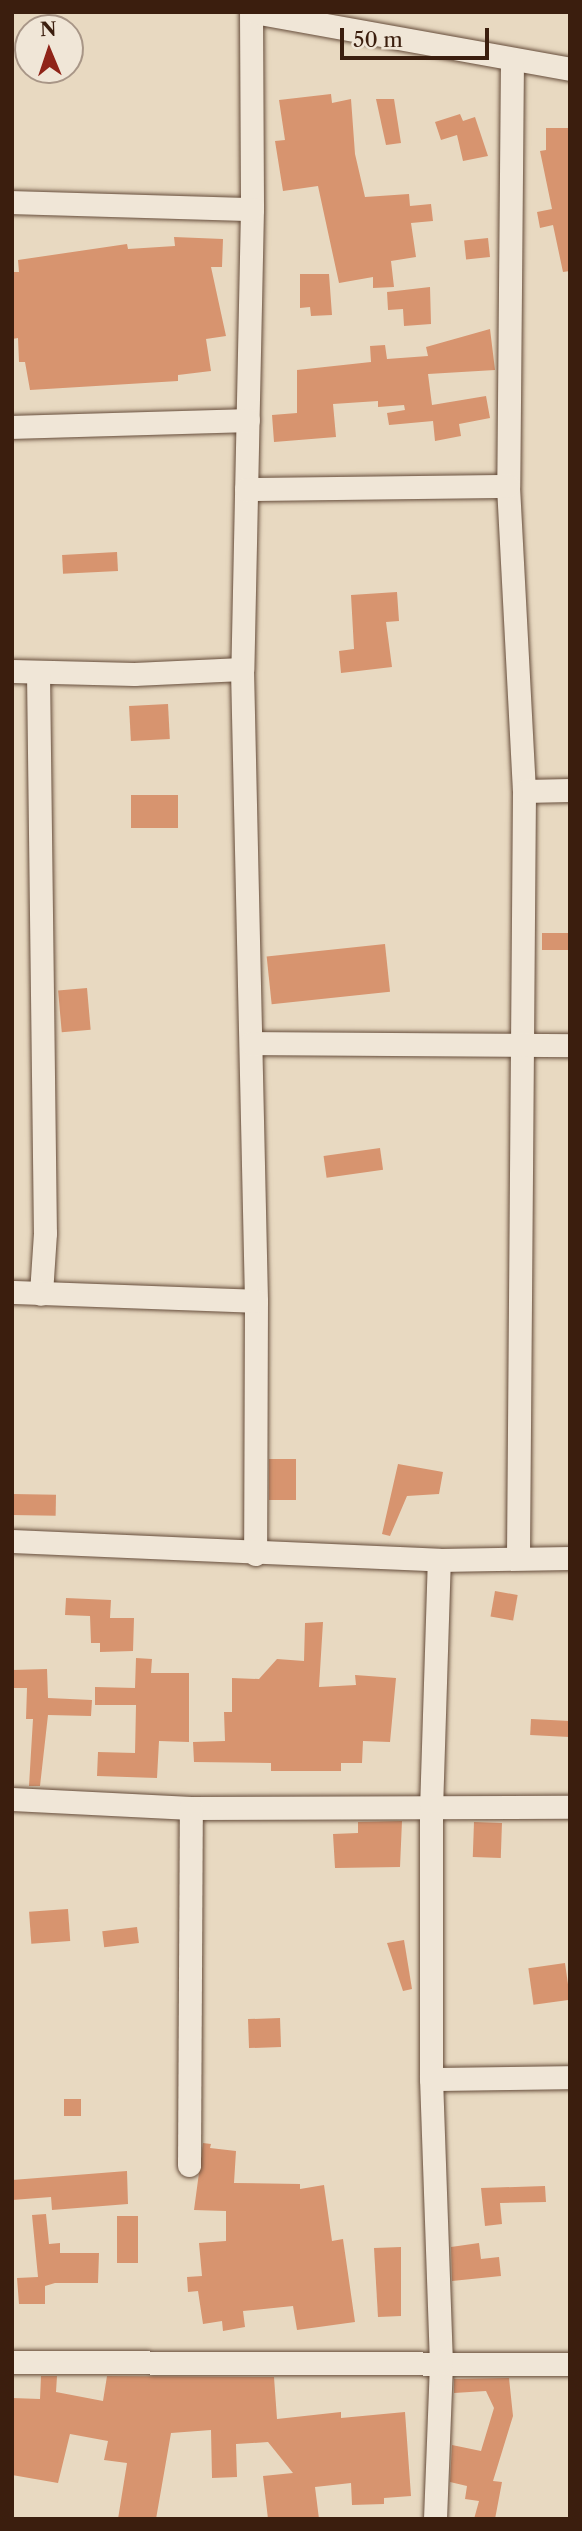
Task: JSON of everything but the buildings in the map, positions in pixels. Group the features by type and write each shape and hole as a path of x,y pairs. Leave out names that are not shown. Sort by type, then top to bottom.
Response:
{"street":[{"path":"255,1554 256,1301 242,670 252,209 252,12 570,69"},
{"path":"512,59 508,486 524,792 518,1558"},
{"path":"12,202 252,209"},
{"path":"12,427 248,420"},
{"path":"246,489 508,486"},
{"path":"12,671 242,670"},
{"path":"38,672 46,1233 41,1294"},
{"path":"524,792 570,790"},
{"path":"251,1043 570,1045"},
{"path":"12,1292 256,1301"},
{"path":"12,1541 255,1554 439,1560 570,1558"},
{"path":"435,2519 441,2364 431,2079 431,1810 439,1560"},
{"path":"12,1799 191,1808 431,1810 570,1807"},
{"path":"189,2165 191,1808"},
{"path":"431,2079 570,2077"},
{"path":"12,2362 570,2364"}]}
